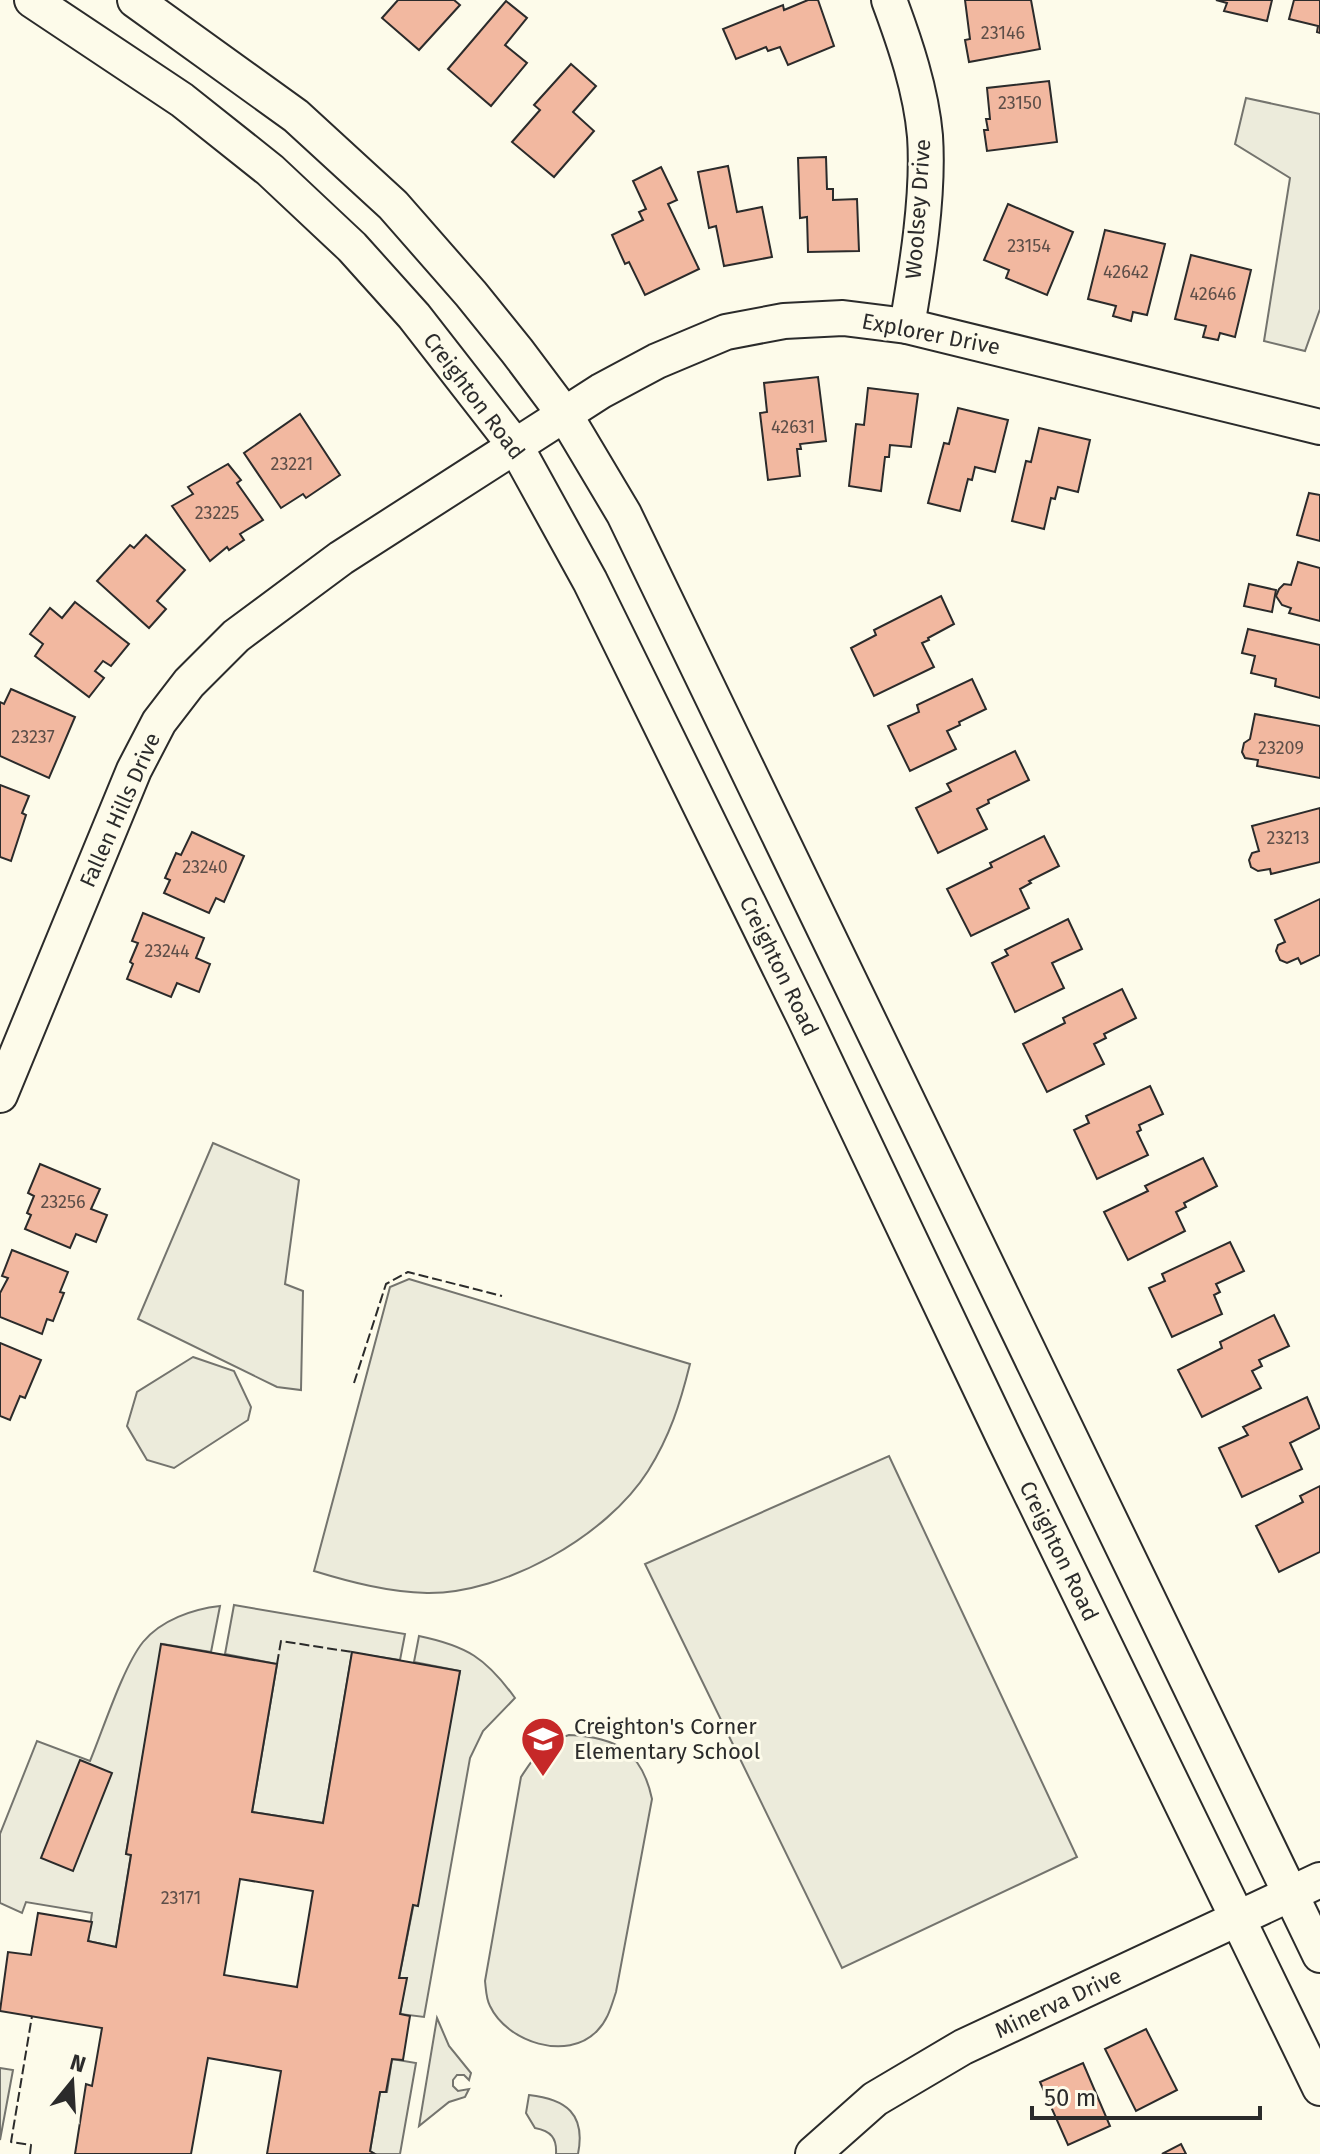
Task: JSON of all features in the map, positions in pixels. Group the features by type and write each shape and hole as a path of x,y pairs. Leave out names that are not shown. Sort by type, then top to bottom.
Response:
{"street":[{"name":"Creighton Road","path":"32,0 182,100 270,170 352,247 414,316 516,447 625,651 1320,2088"},
{"path":"135,0 296,116 393,205 481,305 565,415 624,514 1305,1886 1320,1955"},
{"name":"Woolsey Drive","path":"889,0 915,79 925,137 918,259 907,326"},
{"name":"Explorer Drive","path":"516,447 601,391 657,361 726,332 784,321 843,318 907,326 1320,427"},
{"name":"Fallen Hills Drive","path":"0,1095 134,770 159,722 189,683 236,636 341,558 516,447"},
{"name":"Minerva Drive","path":"813,2154 875,2099 963,2047 1305,1886"}],"shaded area":[{"path":"1246,98 1320,114 1320,309 1305,351 1264,341 1290,178 1235,144"},
{"path":"213,1143 299,1180 285,1284 303,1291 301,1390 277,1387 138,1319"},
{"path":"409,1279 690,1364 674,1419 656,1458 630,1495 607,1518 551,1557 488,1584 457,1591 398,1591 314,1571 390,1287"},
{"path":"193,1357 234,1371 251,1407 248,1420 174,1468 147,1460 127,1426 137,1392"},
{"path":"889,1456 1077,1857 842,1968 645,1564"},
{"path":"234,1605 405,1634 400,1660 352,1653 323,1823 252,1812 277,1664 225,1654"},
{"path":"220,1606 211,1652 162,1644 126,1854 131,1855 116,1947 88,1941 92,1913 26,1902 22,1913 0,1903 0,1834 37,1741 90,1761 121,1682 143,1642 150,1634 178,1617"},
{"path":"419,1636 463,1649 485,1663 515,1698 483,1731 470,1758 424,2017 400,2014 406,1978 399,1978 460,1671 414,1662"},
{"path":"569,1735 600,1739 624,1750 641,1769 652,1799 616,1992 609,2013 601,2027 584,2040 554,2046 523,2038 498,2019 490,2006 485,1981 521,1777 540,1750"},
{"path":"437,2018 449,2046 471,2073 469,2080 464,2075 457,2075 453,2086 458,2091 469,2089 465,2097 449,2102 419,2126"},
{"path":"392,2059 416,2063 400,2154 375,2154 370,2151 380,2092 387,2092"},
{"path":"0,2068 13,2070 0,2140"},
{"path":"529,2095 553,2100 570,2111 579,2128 578,2154 556,2154 552,2136 535,2128 526,2113"}],"building":[{"path":"398,0 454,0 460,5 419,50 382,18"},
{"path":"808,0 818,0 834,46 788,65 780,47 768,51 766,47 736,59 723,29 783,5 784,10"},
{"path":"965,0 1031,0 1040,49 969,62 965,40 970,39"},
{"path":"1216,0 1272,0 1267,21 1224,11 1227,3"},
{"path":"1294,0 1320,0 1320,33 1317,32 1318,26 1289,19"},
{"path":"506,1 527,18 505,45 527,63 491,106 448,69"},
{"path":"571,64 596,86 573,112 594,131 554,177 512,142 540,110 534,105"},
{"path":"1049,81 1057,142 987,151 984,130 988,130 986,119 990,119 987,88"},
{"path":"826,157 827,189 833,189 833,200 857,199 859,251 808,252 807,217 800,218 798,158"},
{"path":"728,166 737,212 762,207 772,257 724,266 716,226 709,228 698,172"},
{"path":"661,167 677,200 668,204 699,269 645,295 629,262 625,264 612,235 643,220 639,212 646,209 633,181"},
{"path":"1008,204 1073,232 1047,295 1006,278 1009,270 984,260"},
{"path":"1105,230 1165,244 1147,315 1133,312 1131,321 1113,316 1116,306 1088,299"},
{"path":"1191,255 1251,270 1235,337 1220,333 1218,340 1203,337 1206,326 1175,319"},
{"path":"818,377 826,441 800,444 801,449 797,449 800,476 768,480 760,413 767,412 764,383"},
{"path":"868,388 918,394 911,447 890,445 889,457 885,457 881,491 849,486 856,424 864,425"},
{"path":"958,408 1008,420 995,472 975,467 972,480 968,479 960,511 928,503 944,443 949,444"},
{"path":"300,414 340,475 306,498 303,494 281,508 244,453"},
{"path":"1039,428 1090,440 1078,492 1058,487 1055,499 1051,498 1044,529 1012,521 1026,461 1031,462"},
{"path":"228,464 241,480 237,483 263,520 240,534 244,540 229,550 227,547 210,561 172,506 193,494 188,487"},
{"path":"1309,493 1320,495 1320,541 1297,535"},
{"path":"146,535 185,570 157,601 166,609 149,628 97,581 130,545 134,548"},
{"path":"1298,562 1320,568 1320,621 1289,613 1291,608 1282,605 1276,596 1284,584 1291,585"},
{"path":"1249,584 1276,590 1272,612 1244,606"},
{"path":"941,596 954,624 922,643 934,667 874,696 851,648 876,635 874,630"},
{"path":"75,602 129,644 111,666 103,661 95,671 104,678 89,697 35,656 43,644 30,634 50,608 62,618"},
{"path":"1248,629 1320,645 1320,698 1275,686 1276,679 1251,673 1255,656 1242,653"},
{"path":"972,679 986,709 947,731 956,749 910,771 888,726 919,712 917,705"},
{"path":"11,689 75,717 49,778 0,756 0,702 4,704"},
{"path":"1255,714 1320,726 1320,778 1257,766 1258,760 1245,758 1242,752 1244,743 1250,739"},
{"path":"1015,751 1029,780 988,800 989,803 977,809 987,829 938,853 916,808 951,791 947,784"},
{"path":"0,785 29,796 11,861 0,857"},
{"path":"1320,808 1320,862 1271,874 1270,869 1258,871 1251,867 1249,860 1252,853 1259,851 1252,826"},
{"path":"192,832 244,856 224,902 216,898 209,913 164,893 170,880 165,878 176,853 181,855"},
{"path":"1044,836 1059,866 1020,889 1029,908 971,936 947,889"},
{"path":"1320,899 1320,955 1301,964 1298,958 1287,963 1280,960 1276,951 1278,945 1285,942 1275,920"},
{"path":"143,913 204,938 196,958 210,964 199,992 177,983 171,997 127,979 138,943 132,941"},
{"path":"1068,919 1082,949 1052,963 1064,988 1015,1012 992,963 1008,955 1005,950"},
{"path":"1122,989 1136,1018 1104,1034 1106,1038 1094,1044 1104,1064 1047,1092 1023,1044 1065,1023 1063,1018"},
{"path":"1150,1086 1163,1114 1139,1125 1141,1130 1137,1132 1148,1155 1097,1179 1074,1130 1089,1123 1086,1116"},
{"path":"1203,1158 1217,1186 1184,1203 1186,1207 1176,1212 1185,1231 1128,1260 1104,1212 1148,1191 1145,1186"},
{"path":"40,1164 100,1189 91,1209 107,1215 96,1242 76,1234 70,1248 25,1229 34,1196 28,1193"},
{"path":"1230,1242 1244,1271 1216,1284 1220,1292 1214,1295 1222,1314 1172,1337 1149,1288 1165,1281 1162,1274"},
{"path":"12,1250 68,1272 53,1321 47,1319 42,1334 0,1317 0,1293 8,1278 2,1276"},
{"path":"1274,1315 1289,1346 1259,1360 1262,1366 1252,1371 1261,1388 1202,1417 1178,1370 1222,1348 1220,1342"},
{"path":"0,1343 41,1360 25,1398 20,1396 10,1420 0,1416"},
{"path":"1307,1397 1320,1428 1290,1443 1302,1469 1242,1497 1219,1448 1248,1435 1243,1427"},
{"path":"1320,1486 1320,1552 1279,1572 1256,1526 1303,1502 1300,1496"},
{"path":"161,1644 277,1664 252,1812 323,1823 352,1652 460,1671 418,1906 413,1905 399,1978 407,1978 400,2014 410,2016 403,2060 392,2059 386,2092 380,2092 370,2151 375,2154 267,2154 281,2071 208,2058 191,2154 75,2154 86,2084 92,2086 102,2028 0,2011 8,1952 31,1955 38,1913 92,1922 88,1941 116,1947 131,1855 126,1854","holes":["240,1879 313,1891 297,1987 224,1975"]},
{"path":"80,1760 112,1773 73,1871 41,1858"},
{"path":"1146,2029 1177,2090 1136,2111 1105,2049"},
{"path":"1083,2063 1110,2126 1068,2145 1040,2082"},
{"path":"1181,2144 1186,2154 1162,2154"}],"fence":[{"path":"354,1383 386,1284 408,1272 502,1296"},
{"path":"277,1664 281,1641 352,1652"},
{"path":"30,2154 31,2145 11,2142 32,2016"}],"place":[{"name":"Creighton's Corner Elementary School","path":"543,1778"}]}
